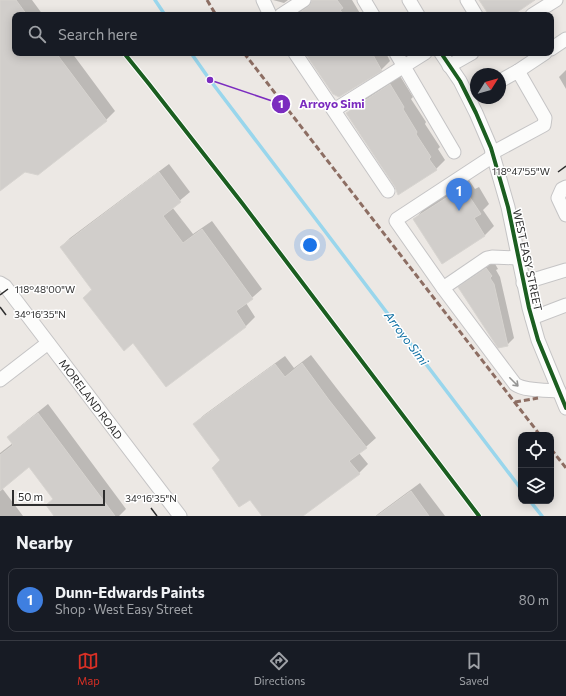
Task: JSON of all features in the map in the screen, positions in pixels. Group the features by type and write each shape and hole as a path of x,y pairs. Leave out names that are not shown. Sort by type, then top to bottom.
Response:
{"street":[{"path":"262,0 268,12"},
{"path":"286,12 304,0"},
{"path":"364,0 371,12"},
{"path":"409,0 416,12"},
{"path":"467,0 474,12"},
{"path":"537,12 556,0"},
{"path":"554,47 566,39"},
{"path":"297,56 388,191"},
{"path":"398,56 454,152"},
{"path":"334,110 420,56"},
{"name":"WEST EASY STREET","path":"443,56 470,93"},
{"path":"449,66 467,56"},
{"path":"506,78 540,56"},
{"path":"518,71 545,118 544,125 493,155 396,221 442,288 517,386 536,390 559,391"},
{"name":"WEST EASY STREET","path":"474,104 476,113 493,155 508,207 523,283 538,340 566,408"},
{"path":"566,187 562,189 558,198 566,215"},
{"path":"442,288 487,258 518,258"},
{"path":"523,283 566,270"},
{"name":"MORELAND ROAD","path":"0,283 5,286 180,516"},
{"path":"532,318 566,305"},
{"path":"0,380 48,343"}],"building":[{"path":"0,0 16,0 25,12 12,12 12,56 58,56 107,121 38,175 25,172 0,191"},
{"path":"312,0 337,0 343,8 340,10 342,12 300,12 309,6"},
{"path":"479,0 535,0 517,12 487,12"},
{"path":"307,56 374,56 382,71 339,97 333,94"},
{"path":"390,84 417,132 416,134 431,157 429,159 437,170 398,195 395,187 346,113"},
{"path":"159,172 181,202 163,216 183,243 202,229 253,299 236,311 246,327 166,387 133,343 124,351 83,298 92,290 60,247"},
{"path":"460,189 466,198 469,196 481,214 474,218 485,236 442,264 413,219"},
{"path":"486,268 492,276 490,278 494,284 508,346 498,348 458,287"},
{"path":"302,363 367,448 349,461 360,474 303,516 262,516 250,500 239,507 212,468 220,460 193,424 275,364 285,377"},
{"path":"38,413 115,516 54,516 46,505 53,499 29,467 0,491 0,455 13,445 7,437"},
{"path":"411,491 429,516 377,516"}],"waterway":[{"name":"Arroyo Simi","path":"155,0 163,12"},
{"name":"Arroyo Simi","path":"193,56 518,485"},
{"name":"Arroyo Simi","path":"532,504 542,516"}],"marked path":[{"path":"207,0 214,12"},
{"path":"246,56 538,432"},
{"path":"515,402 538,398"},
{"path":"554,453 566,468"}],"cycle path":[{"path":"126,56 242,203 479,516"},
{"path":"443,56 460,81 491,148 508,207 529,308 538,340 566,408"}],"place":[{"name":"Arroyo Simi","path":"210,80"},
{"name":"Dunn-Edwards Paints","path":"459,211"}]}
